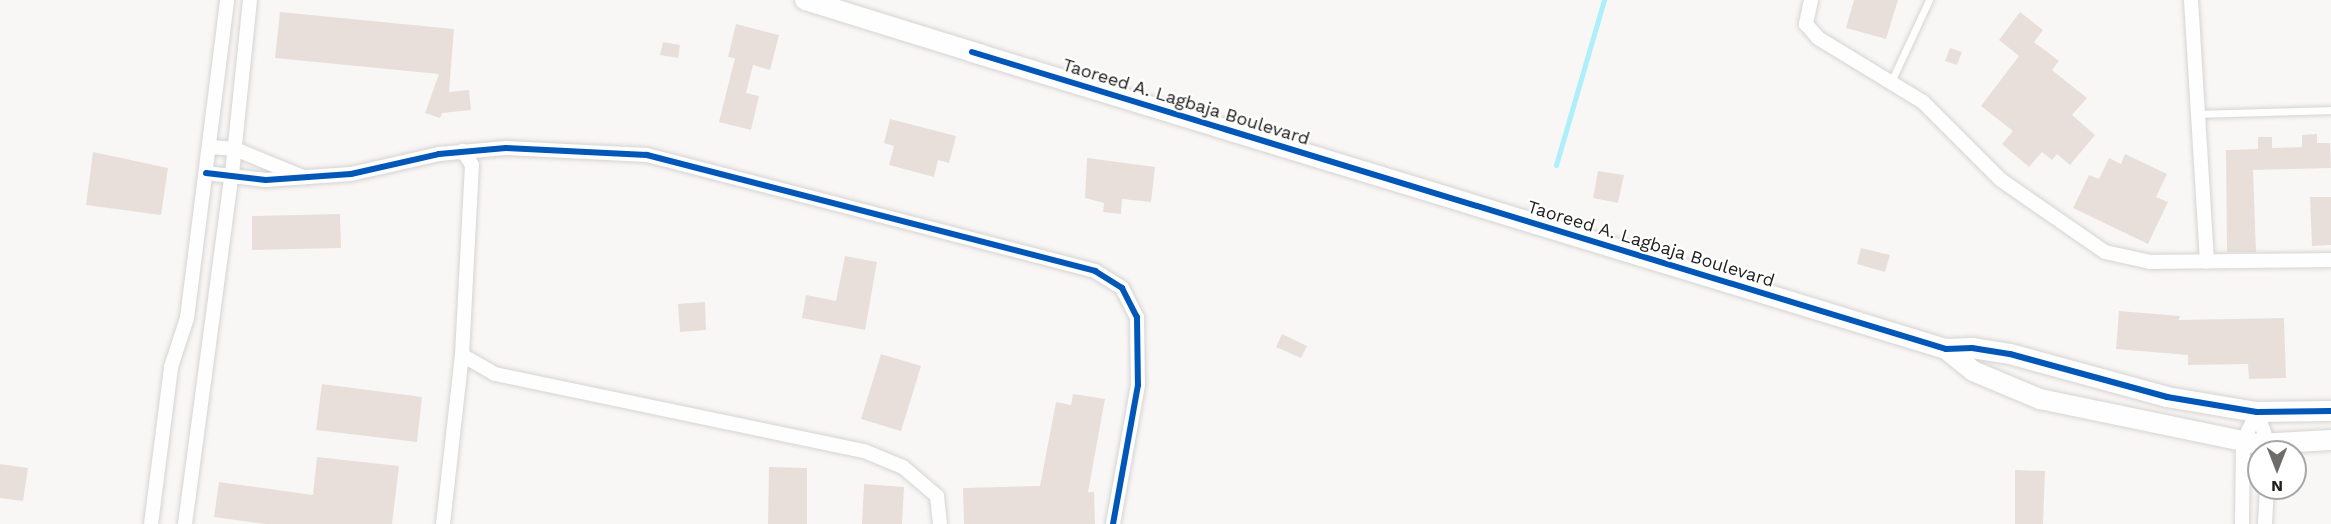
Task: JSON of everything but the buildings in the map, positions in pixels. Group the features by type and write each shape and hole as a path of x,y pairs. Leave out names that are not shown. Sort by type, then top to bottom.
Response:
{"street":[{"path":"151,524 171,367 187,318 227,0"},
{"path":"185,524 232,174 250,0"},
{"name":"Taoreed A. Lagbaja Boulevard","path":"805,0 1148,107"},
{"path":"1811,0 1806,24 1818,38 1890,84 1923,102 2001,180 2105,252 2150,262 2331,260"},
{"path":"2191,0 2207,262"},
{"name":"Taoreed A. Lagbaja Boulevard","path":"972,52 1946,349 1972,348 2010,354 2167,397 2257,412 2331,411"},
{"path":"209,147 235,149 303,177"},
{"path":"206,172 266,180 351,174 463,151 506,148 647,155 1095,271 1122,288 1137,317 1139,376 1113,524"},
{"path":"443,524 462,355 472,165 463,151"},
{"name":"Taoreed A. Lagbaja Boulevard","path":"1946,349 1973,371 2040,399 2247,443"},
{"path":"462,355 495,374 864,451 903,467 937,496 940,524"},
{"path":"2242,524 2243,442 2257,412"},
{"path":"2257,412 2267,440"},
{"name":"Taoreed A. Lagbaja Boulevard","path":"2307,443 2331,440"},
{"path":"2265,524 2266,500"}],"lane":[{"path":"1890,84 1929,0"},
{"path":"2198,114 2331,110"}],"waterway":[{"path":"1556,165 1604,0"}],"cycle path":[{"path":"972,52 1946,349 1972,348 2010,354 2167,397 2257,412 2331,411"},
{"path":"206,173 266,180 351,174 439,154 506,148 647,155 1095,271 1122,288 1137,317 1138,385 1113,524"}]}
